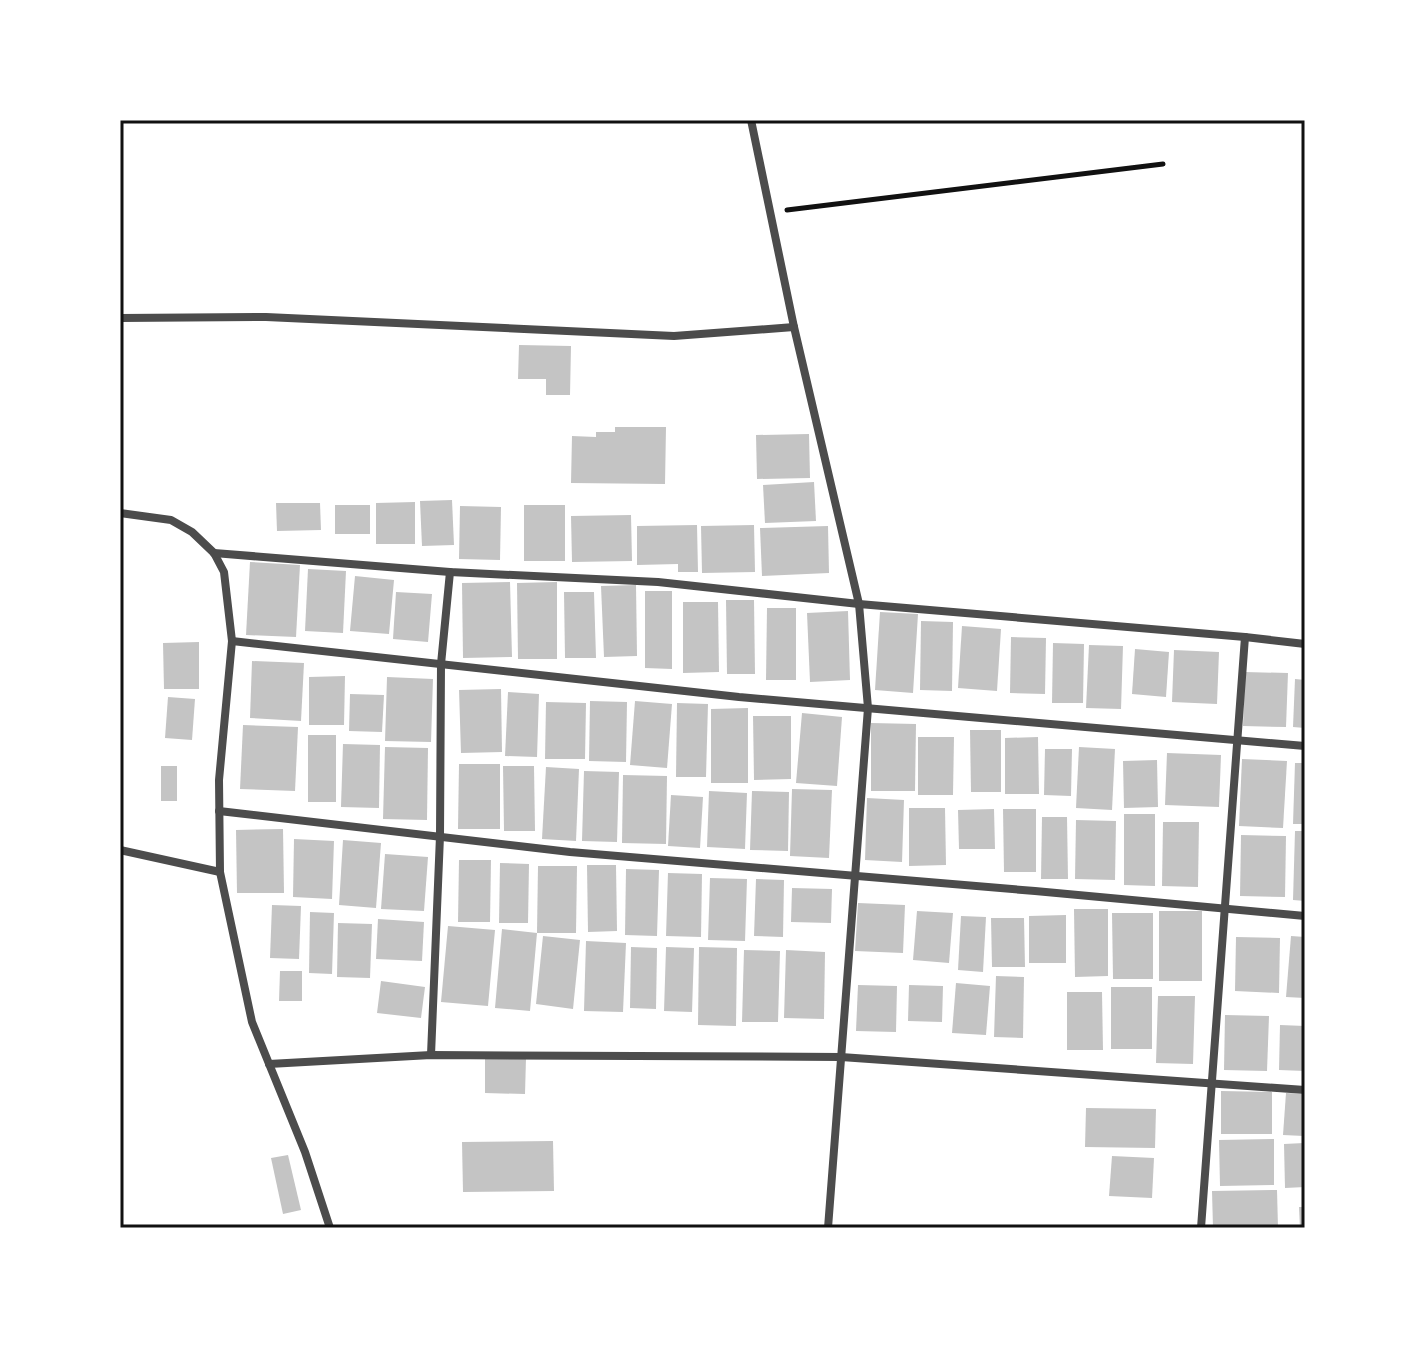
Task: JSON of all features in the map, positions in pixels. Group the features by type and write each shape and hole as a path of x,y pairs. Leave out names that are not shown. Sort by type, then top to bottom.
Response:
{"street":[{"path":"751,120 794,327 859,604 868,708 828,1228"},
{"path":"120,318 266,317 674,336 794,327"},
{"path":"120,513 171,520 192,532 214,553 224,572 232,641 219,780 220,872 252,1022 305,1152 330,1228"},
{"path":"214,553 450,572 658,582 859,604 1305,644"},
{"path":"431,1055 440,836 441,664 450,572"},
{"path":"1201,1228 1245,637"},
{"path":"232,641 739,697 1305,746"},
{"path":"219,811 570,852 1305,916"},
{"path":"120,850 220,872"},
{"path":"269,1064 431,1055 841,1057 1305,1090"}],"path":[{"path":"770,212 1163,164"}],"building":[{"path":"519,345 571,346 570,395 546,395 546,379 518,379"},
{"path":"615,427 666,427 665,484 571,483 572,436 596,437 596,432 615,432"},
{"path":"809,434 810,478 757,479 756,435"},
{"path":"814,482 816,521 765,523 763,485"},
{"path":"452,500 454,545 422,546 420,501"},
{"path":"415,502 415,544 376,544 376,503"},
{"path":"276,503 320,503 321,530 277,531"},
{"path":"335,505 370,505 370,534 335,534"},
{"path":"524,505 565,505 565,561 524,561"},
{"path":"460,506 501,507 500,560 459,559"},
{"path":"631,515 632,561 572,562 571,516"},
{"path":"697,525 698,572 678,572 678,564 637,565 637,526"},
{"path":"754,525 755,572 702,573 701,526"},
{"path":"828,526 829,573 762,576 760,528"},
{"path":"250,562 300,565 296,637 246,635"},
{"path":"308,569 346,571 343,633 305,631"},
{"path":"355,576 394,580 389,634 350,631"},
{"path":"510,582 512,657 463,658 462,583"},
{"path":"557,582 557,659 518,659 517,583"},
{"path":"636,585 637,656 604,657 601,586"},
{"path":"645,591 672,591 672,669 645,668"},
{"path":"396,592 432,594 428,642 393,639"},
{"path":"564,592 594,592 596,658 565,658"},
{"path":"726,600 754,600 755,674 727,674"},
{"path":"683,602 718,602 719,672 683,673"},
{"path":"767,608 796,608 796,680 766,680"},
{"path":"848,611 850,680 810,682 807,613"},
{"path":"880,612 918,614 913,693 875,690"},
{"path":"921,621 953,622 952,691 920,690"},
{"path":"962,626 1001,629 997,691 958,688"},
{"path":"1011,637 1046,638 1045,694 1010,693"},
{"path":"199,642 199,689 164,689 163,643"},
{"path":"1053,643 1084,644 1083,703 1052,703"},
{"path":"1089,645 1123,646 1121,709 1086,708"},
{"path":"1135,649 1169,652 1166,697 1132,694"},
{"path":"1174,650 1219,652 1217,704 1172,702"},
{"path":"252,661 304,663 301,721 250,718"},
{"path":"1245,672 1288,673 1286,727 1243,726"},
{"path":"345,676 344,725 309,725 309,677"},
{"path":"387,677 433,679 431,742 385,741"},
{"path":"1295,679 1305,680 1305,728 1293,727"},
{"path":"501,689 502,752 461,753 459,690"},
{"path":"508,692 539,694 537,757 505,756"},
{"path":"350,694 384,695 382,732 349,731"},
{"path":"168,697 195,699 192,740 165,738"},
{"path":"590,701 627,702 626,762 589,761"},
{"path":"635,701 672,704 667,768 630,765"},
{"path":"546,702 586,703 585,759 545,759"},
{"path":"677,703 708,704 706,777 676,777"},
{"path":"748,708 748,783 711,783 711,709"},
{"path":"802,713 842,717 837,786 796,783"},
{"path":"753,716 791,716 791,779 754,780"},
{"path":"871,723 916,724 915,791 871,791"},
{"path":"243,725 298,727 295,791 240,789"},
{"path":"970,730 1001,730 1001,792 971,792"},
{"path":"308,735 336,735 336,802 308,802"},
{"path":"918,737 954,737 953,795 918,795"},
{"path":"1038,737 1039,794 1005,794 1005,738"},
{"path":"343,744 380,745 379,808 341,807"},
{"path":"385,747 428,748 427,820 383,819"},
{"path":"1079,747 1115,749 1112,810 1076,808"},
{"path":"1045,749 1072,749 1071,796 1044,795"},
{"path":"1167,753 1221,755 1219,807 1165,805"},
{"path":"1242,759 1287,761 1283,828 1239,826"},
{"path":"1157,760 1158,807 1124,808 1123,761"},
{"path":"1295,763 1305,763 1305,824 1293,824"},
{"path":"459,764 500,764 500,829 458,829"},
{"path":"161,766 177,766 177,801 161,801"},
{"path":"503,766 534,766 535,831 504,831"},
{"path":"546,767 579,769 576,841 542,839"},
{"path":"584,771 619,772 617,842 582,841"},
{"path":"623,775 667,776 666,844 622,843"},
{"path":"792,789 832,790 829,858 790,856"},
{"path":"709,791 747,793 745,849 707,847"},
{"path":"752,791 789,792 788,851 750,850"},
{"path":"671,795 703,797 700,848 668,846"},
{"path":"867,798 904,800 902,862 865,860"},
{"path":"909,808 945,808 946,865 909,866"},
{"path":"994,809 995,849 959,849 958,810"},
{"path":"1003,809 1036,809 1036,872 1004,872"},
{"path":"1124,814 1155,814 1155,886 1124,885"},
{"path":"1042,817 1067,817 1068,879 1041,879"},
{"path":"1076,820 1116,821 1115,880 1075,879"},
{"path":"1163,822 1199,822 1198,887 1162,886"},
{"path":"283,829 284,893 237,893 236,830"},
{"path":"1295,831 1305,831 1305,901 1293,900"},
{"path":"1241,835 1286,836 1285,897 1240,896"},
{"path":"294,839 334,841 332,899 293,897"},
{"path":"343,840 381,843 376,908 339,905"},
{"path":"385,854 428,857 424,911 381,909"},
{"path":"459,860 491,860 490,922 458,922"},
{"path":"500,863 529,864 528,923 499,923"},
{"path":"587,865 616,865 617,931 588,932"},
{"path":"538,866 577,866 576,933 537,933"},
{"path":"626,869 659,870 657,936 625,935"},
{"path":"668,873 702,874 701,937 666,936"},
{"path":"710,878 747,879 745,941 708,940"},
{"path":"756,879 784,880 783,937 754,936"},
{"path":"792,888 832,889 831,923 791,922"},
{"path":"858,903 905,905 903,953 855,951"},
{"path":"272,905 301,906 299,959 270,958"},
{"path":"1074,909 1108,909 1108,976 1075,977"},
{"path":"917,911 953,913 949,963 913,960"},
{"path":"1159,911 1202,911 1202,981 1159,981"},
{"path":"310,912 334,913 332,974 309,973"},
{"path":"1112,913 1153,913 1153,979 1113,979"},
{"path":"1066,915 1066,963 1029,963 1029,916"},
{"path":"961,916 986,917 983,972 958,970"},
{"path":"991,918 1024,918 1025,967 992,967"},
{"path":"378,919 424,922 422,961 376,959"},
{"path":"338,923 372,924 370,978 337,977"},
{"path":"448,926 495,930 488,1006 441,1002"},
{"path":"502,929 537,933 530,1011 495,1008"},
{"path":"543,936 580,940 573,1009 536,1004"},
{"path":"1291,936 1305,937 1305,998 1286,997"},
{"path":"1236,937 1280,938 1279,993 1235,991"},
{"path":"586,941 626,943 623,1012 584,1011"},
{"path":"631,947 657,948 656,1009 630,1008"},
{"path":"666,947 694,948 692,1012 664,1011"},
{"path":"699,947 737,948 736,1026 698,1025"},
{"path":"744,950 780,951 778,1022 742,1022"},
{"path":"786,950 825,952 824,1019 784,1018"},
{"path":"280,971 302,971 302,1001 279,1001"},
{"path":"996,976 1024,977 1023,1038 994,1037"},
{"path":"381,981 425,987 421,1018 377,1013"},
{"path":"956,983 990,986 986,1035 952,1033"},
{"path":"858,985 897,986 896,1032 856,1031"},
{"path":"909,985 943,986 942,1022 908,1021"},
{"path":"1111,987 1152,987 1152,1049 1111,1049"},
{"path":"1067,992 1102,992 1103,1050 1067,1050"},
{"path":"1158,996 1195,996 1193,1064 1156,1063"},
{"path":"1225,1015 1269,1016 1267,1071 1224,1070"},
{"path":"1280,1025 1305,1026 1305,1071 1279,1070"},
{"path":"485,1058 526,1058 525,1094 485,1093"},
{"path":"1221,1091 1272,1092 1272,1134 1221,1134"},
{"path":"1286,1093 1305,1094 1304,1136 1283,1135"},
{"path":"1086,1108 1156,1109 1155,1148 1085,1147"},
{"path":"1274,1139 1274,1185 1220,1186 1219,1140"},
{"path":"553,1141 554,1191 463,1192 462,1142"},
{"path":"1304,1143 1305,1187 1285,1188 1284,1144"},
{"path":"288,1155 301,1210 283,1214 271,1158"},
{"path":"1112,1156 1154,1158 1152,1198 1109,1196"},
{"path":"1277,1190 1278,1228 1213,1228 1212,1191"},
{"path":"1299,1207 1305,1207 1305,1228 1300,1228"}]}
